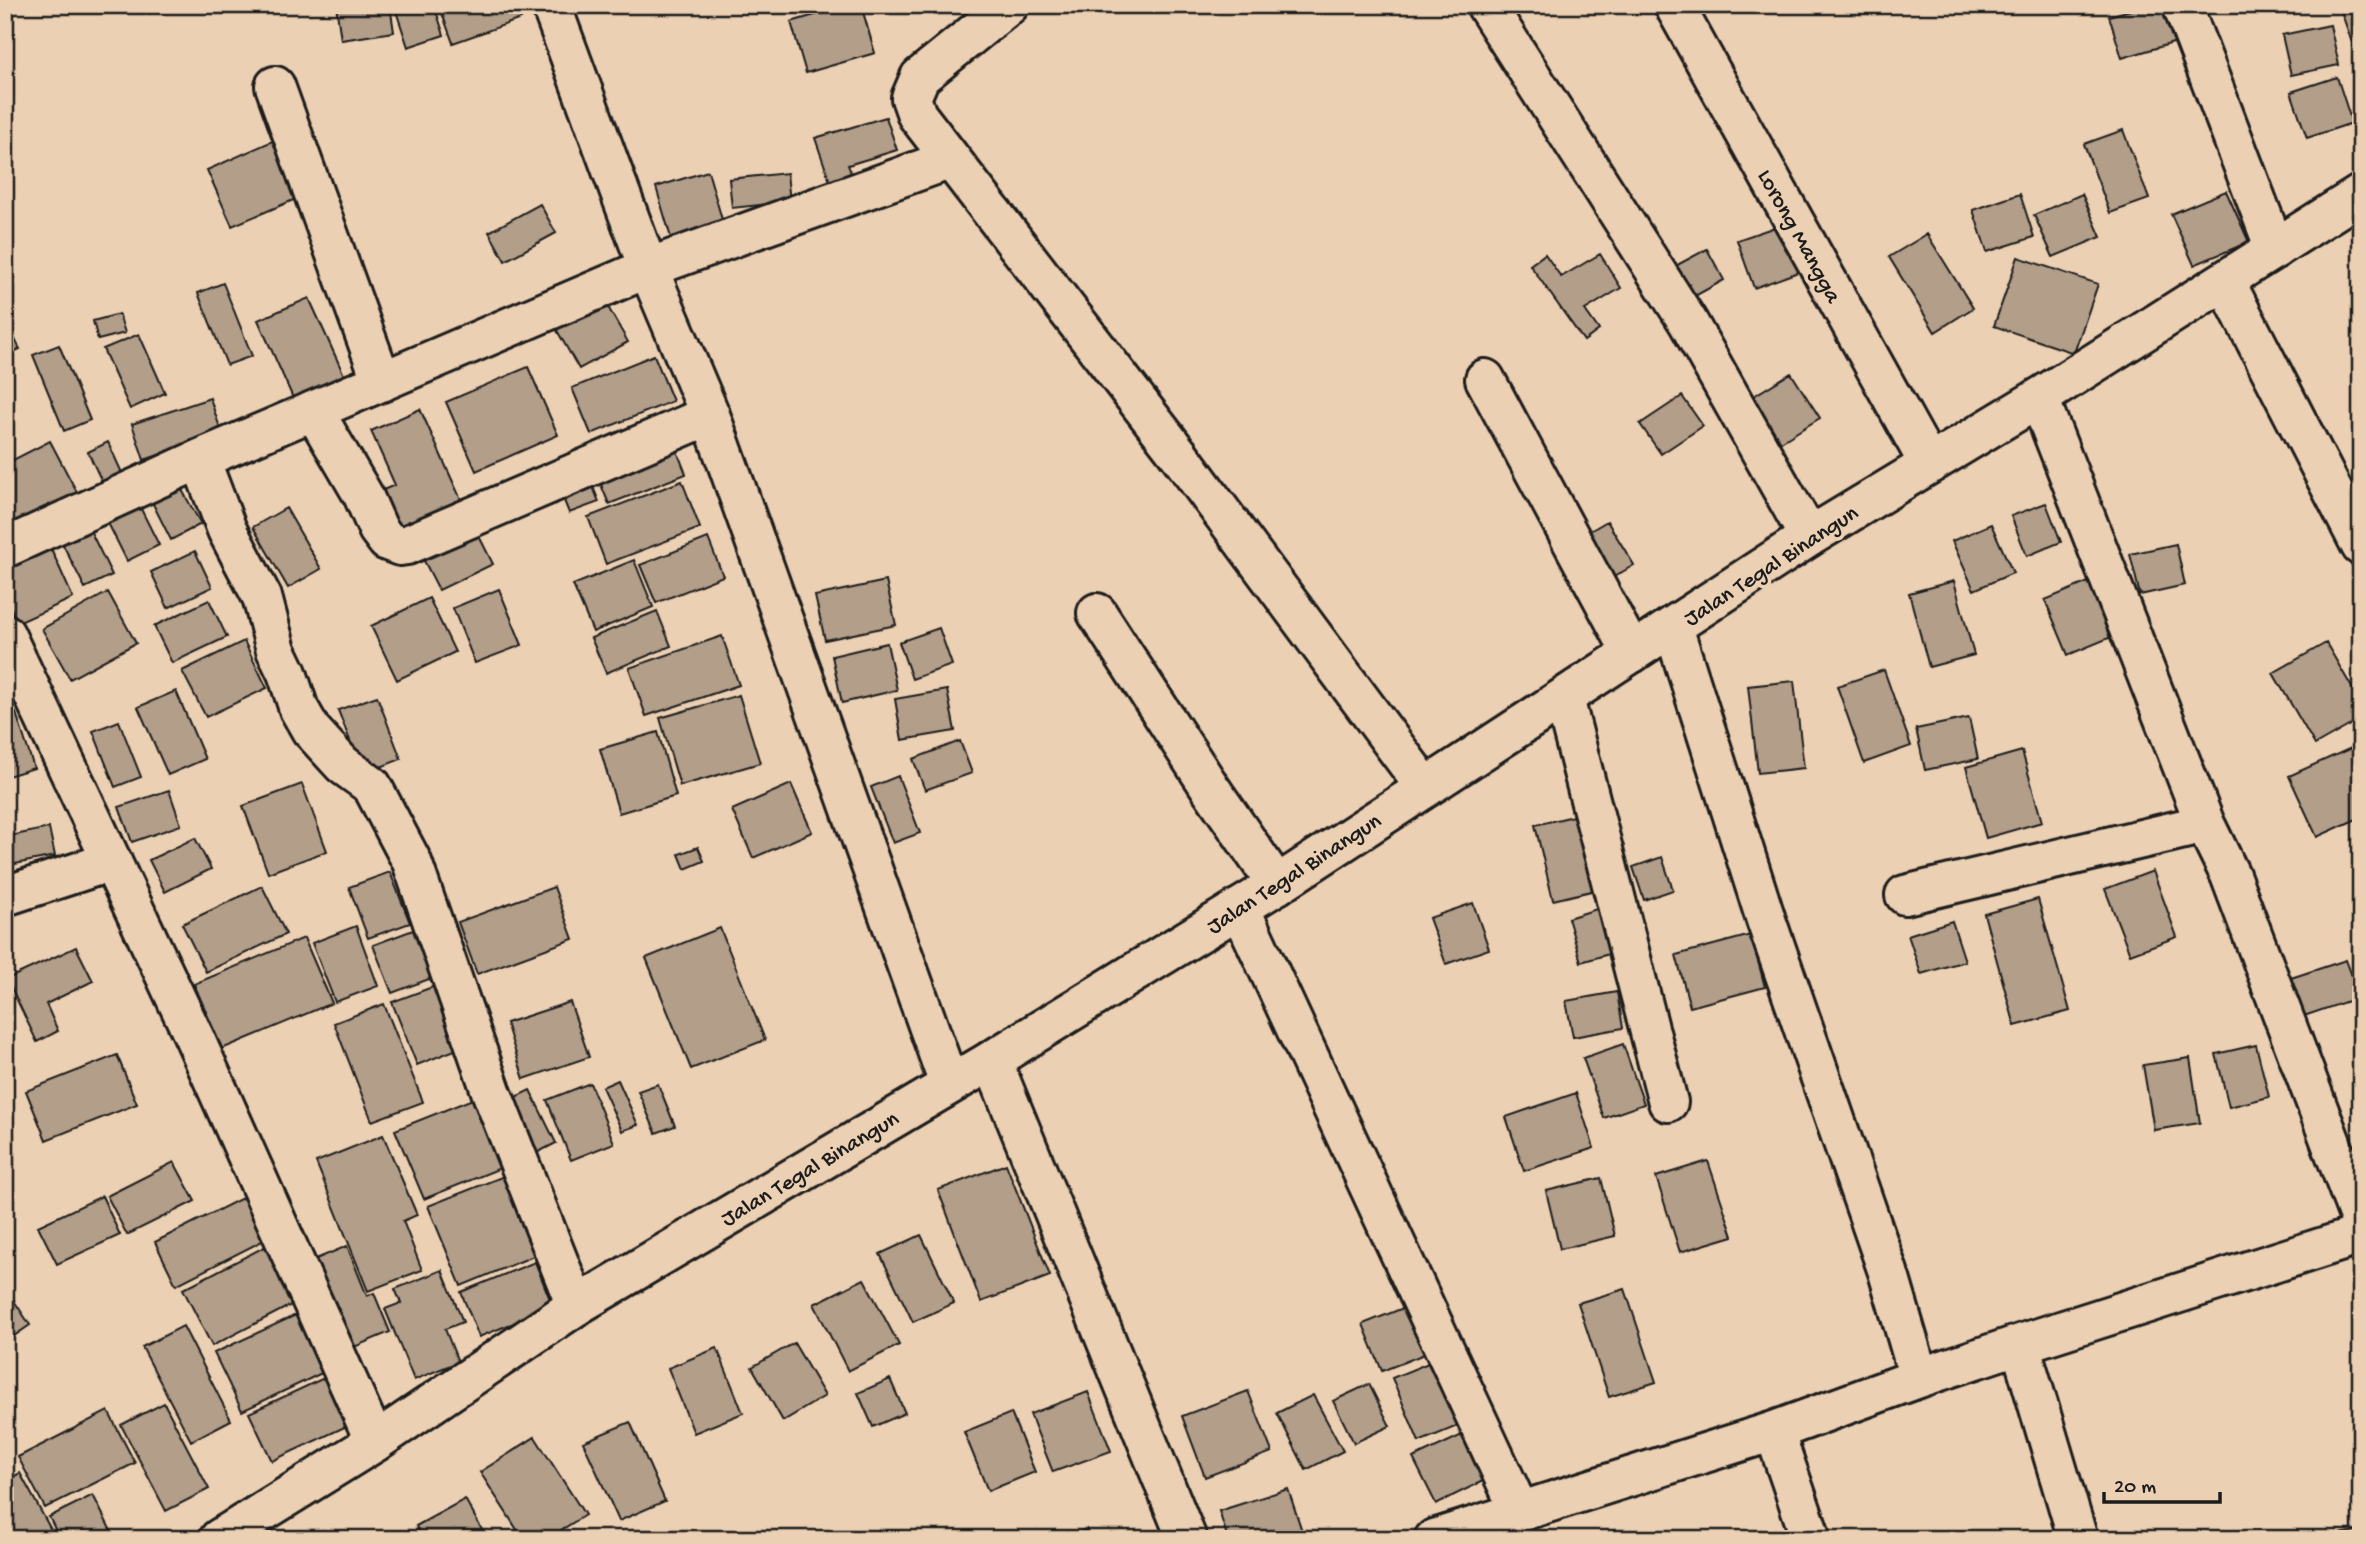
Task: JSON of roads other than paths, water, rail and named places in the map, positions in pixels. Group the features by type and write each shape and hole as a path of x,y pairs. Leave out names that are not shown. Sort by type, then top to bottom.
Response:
{"street":[{"path":"551,5 648,268 710,415 949,1084"},
{"path":"1009,5 920,77 911,98 917,115 1181,456 1425,787"},
{"path":"1486,5 1688,321 1809,537"},
{"name":"Lorong Mangga","path":"1674,5 1929,464"},
{"path":"2182,5 2275,249"},
{"path":"275,86 382,382"},
{"path":"5,548 200,459 648,268 951,159"},
{"name":"Jalan Tegal Binangun","path":"219,1539 375,1442 576,1306 992,1060 1277,885 1809,537 2039,398 2361,194"},
{"path":"2225,281 2361,546"},
{"path":"1485,379 1632,653"},
{"path":"2039,398 2205,824 2230,875 2361,1222"},
{"path":"314,411 363,495 379,529 387,541 400,546 710,415"},
{"path":"200,459 227,530 262,597 276,650 299,709 311,730 343,765 372,786 412,862 491,1091 576,1306"},
{"path":"1097,613 1277,885"},
{"path":"1673,627 1766,920 1888,1272 1919,1378"},
{"path":"5,635 195,1039 375,1442"},
{"path":"1564,698 1668,1102"},
{"path":"1905,894 2205,824"},
{"path":"5,895 111,861"},
{"path":"1240,908 1520,1512"},
{"path":"992,1060 1187,1539"},
{"path":"1444,1538 1774,1431 2020,1344 2361,1235"},
{"path":"2020,1344 2078,1539"},
{"path":"1774,1431 1811,1539"}]}
